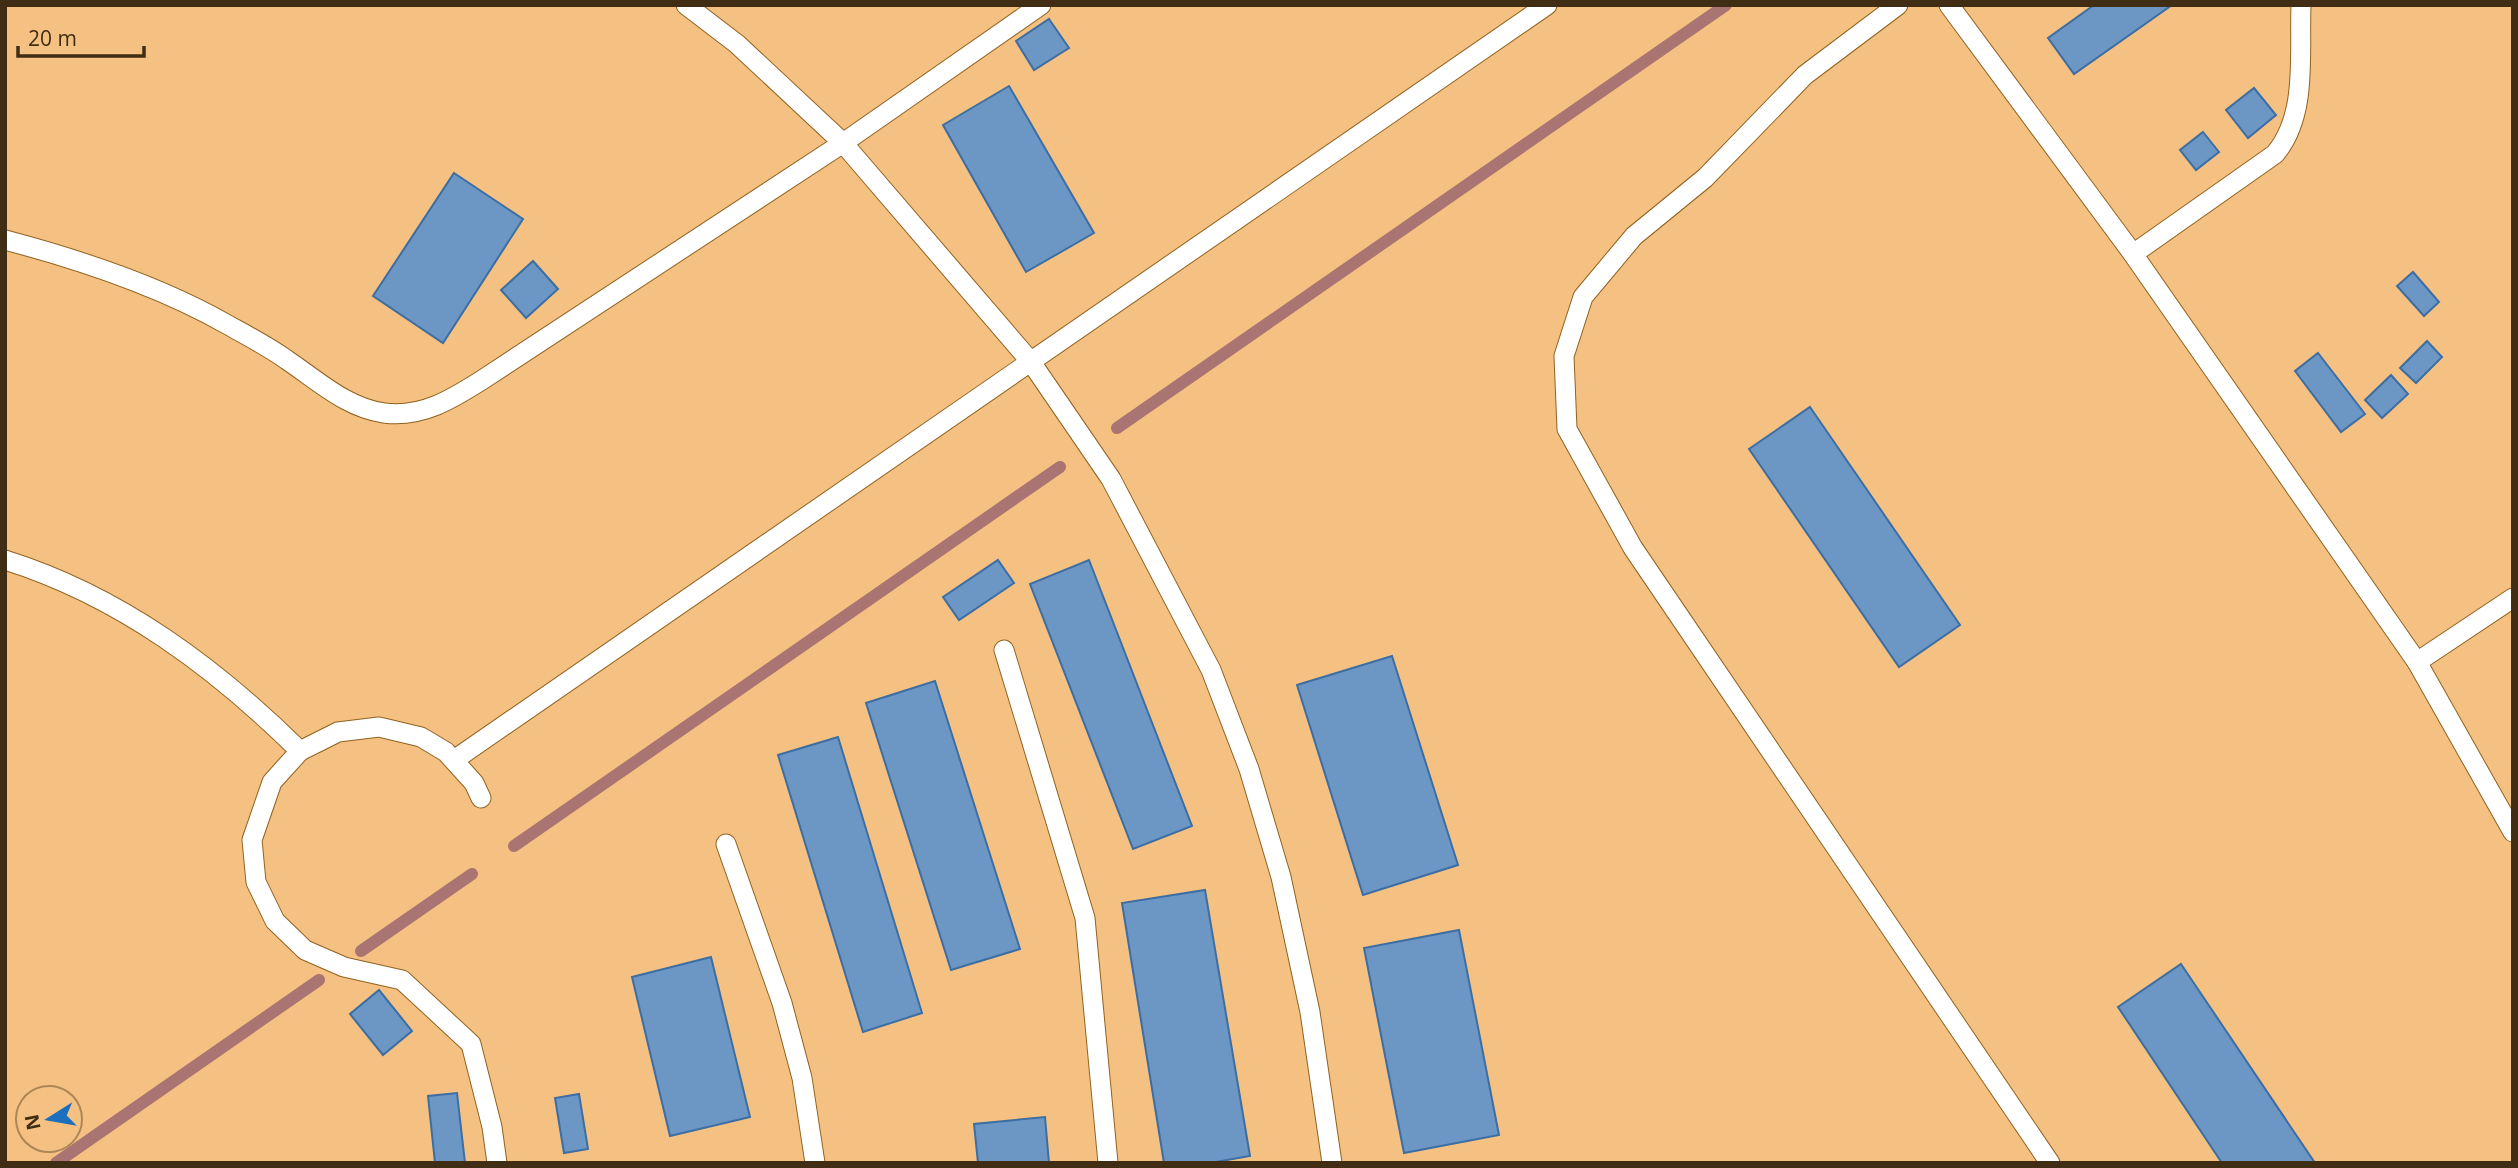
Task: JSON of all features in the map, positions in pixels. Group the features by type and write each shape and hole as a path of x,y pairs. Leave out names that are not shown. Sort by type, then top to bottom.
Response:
{"lane":[{"path":"686,5 737,44 843,143 1031,362 1111,479 1211,670 1249,769 1284,890 1310,1012 1332,1163"},
{"path":"5,240 49,251 150,288 226,323 284,358 344,400 383,413 412,414 454,398 843,143 1041,5"},
{"path":"454,761 1547,5"},
{"path":"1898,5 1805,75 1705,178 1634,236 1583,297 1564,356 1567,429 1633,548 2050,1163"},
{"path":"1949,5 2133,254 2417,662 2513,832"},
{"path":"2133,254 2275,154 2288,138 2297,109 2301,5"},
{"path":"5,560 104,600 183,649 250,701 300,751"},
{"path":"2417,662 2513,598"},
{"path":"1004,650 1085,918 1108,1163"},
{"path":"481,798 474,783 454,761 421,737 379,727 338,732 300,751 272,782 252,840 257,882 261,892 275,920 305,950 353,970 402,980 471,1044 492,1127 497,1163"},
{"path":"726,844 782,1003 802,1078 815,1163"}],"building":[{"path":"2094,5 2172,5 2074,74 2048,38"},
{"path":"1049,19 1069,48 1034,70 1016,41"},
{"path":"1009,86 1094,233 1026,272 943,125"},
{"path":"2254,88 2276,115 2248,138 2226,110"},
{"path":"2203,132 2219,152 2196,170 2180,150"},
{"path":"454,173 523,219 443,343 373,296"},
{"path":"533,261 558,289 526,318 501,290"},
{"path":"2413,272 2439,302 2424,316 2397,286"},
{"path":"2427,341 2442,357 2416,383 2400,368"},
{"path":"2318,353 2365,414 2341,432 2295,371"},
{"path":"2391,375 2408,394 2382,418 2365,400"},
{"path":"1810,407 1960,625 1899,667 1749,449"},
{"path":"998,560 1014,583 959,620 943,597"},
{"path":"1089,560 1192,826 1133,849 1030,584"},
{"path":"1392,656 1458,865 1363,895 1297,685"},
{"path":"935,681 1020,949 951,970 866,703"},
{"path":"838,737 922,1013 863,1032 778,755"},
{"path":"1205,890 1250,1156 1210,1163 1164,1163 1122,903"},
{"path":"1459,930 1499,1135 1404,1153 1364,948"},
{"path":"711,957 750,1117 670,1136 632,977"},
{"path":"2181,964 2315,1163 2222,1163 2118,1007"},
{"path":"379,990 412,1031 383,1055 350,1014"},
{"path":"457,1093 465,1163 435,1163 428,1096"},
{"path":"579,1094 588,1149 564,1153 555,1098"},
{"path":"1045,1117 1049,1163 978,1163 974,1124"}],"waterway":[{"path":"1117,428 1726,5"},
{"path":"514,846 1060,467"},
{"path":"361,951 472,874"},
{"path":"56,1163 319,980"}]}
